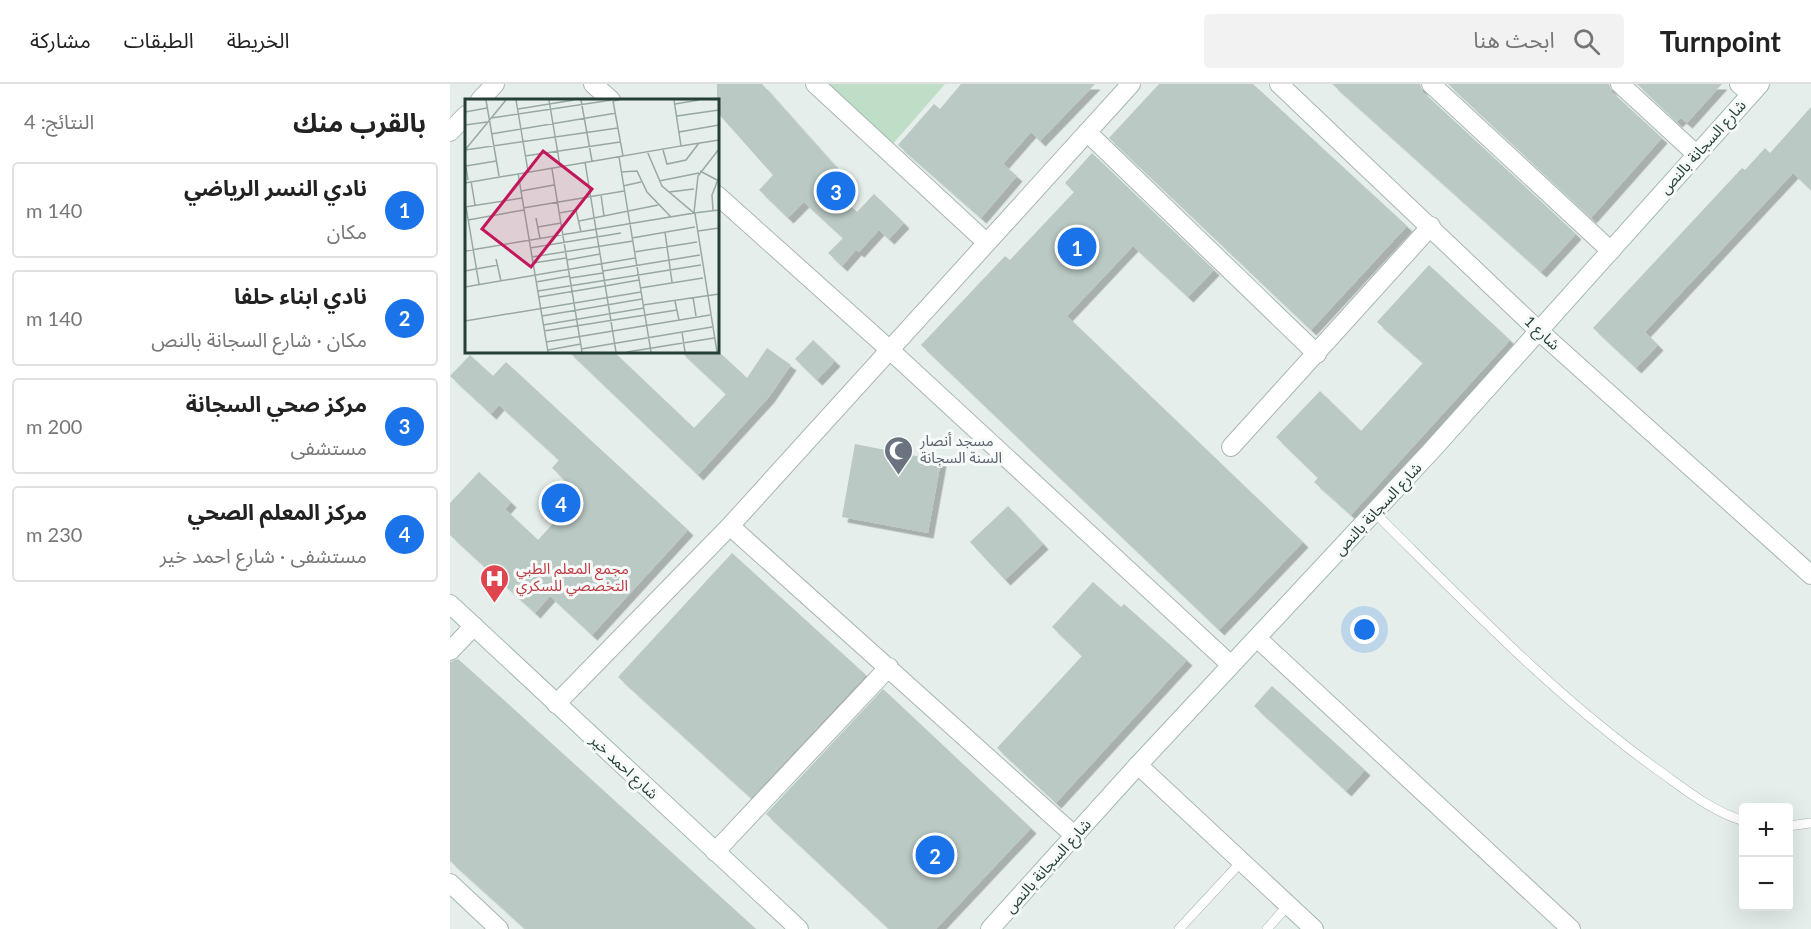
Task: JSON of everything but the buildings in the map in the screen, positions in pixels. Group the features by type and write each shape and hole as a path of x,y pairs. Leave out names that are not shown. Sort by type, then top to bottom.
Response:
{"street":[{"path":"481,99 495,84"},
{"path":"593,84 610,99"},
{"path":"815,84 987,243"},
{"path":"556,704 730,526 1131,84"},
{"name":"شارع 1","path":"1279,84 1539,331 1811,575"},
{"path":"1431,84 1611,251"},
{"path":"1620,84 1696,154"},
{"name":"شارع السجانة بالنص","path":"990,929 1138,765 1539,331 1696,154 1750,87"},
{"path":"450,132 465,116"},
{"path":"1087,132 1317,354"},
{"path":"718,196 891,351 1231,664"},
{"path":"1232,447 1431,226"},
{"path":"730,526 1075,836"},
{"name":"شارع احمد خير","path":"450,604 798,929"},
{"path":"450,651 474,626"},
{"path":"1257,638 1571,929"},
{"path":"716,852 889,668"},
{"path":"1138,765 1314,929"},
{"path":"450,883 499,929"}],"lane":[{"path":"1374,512 1533,670 1630,750 1719,814 1739,820"},
{"path":"1793,825 1811,823"},
{"path":"1179,929 1242,861"},
{"path":"1267,929 1288,905"}],"green space":[{"path":"821,84 945,84 891,146"}],"place":[{"name":"مركز صحي السجانة","path":"836,191"},
{"name":"نادي النسر الرياضي","path":"1077,247"},
{"name":"مسجد أنصار السنة السجانة","path":"899,476"},
{"name":"مركز المعلم الصحي","path":"561,503"},
{"name":"مجمع المعلم الطبي التخصصي للسكري","path":"495,604"},
{"name":"نادي ابناء حلفا","path":"935,855"}]}
